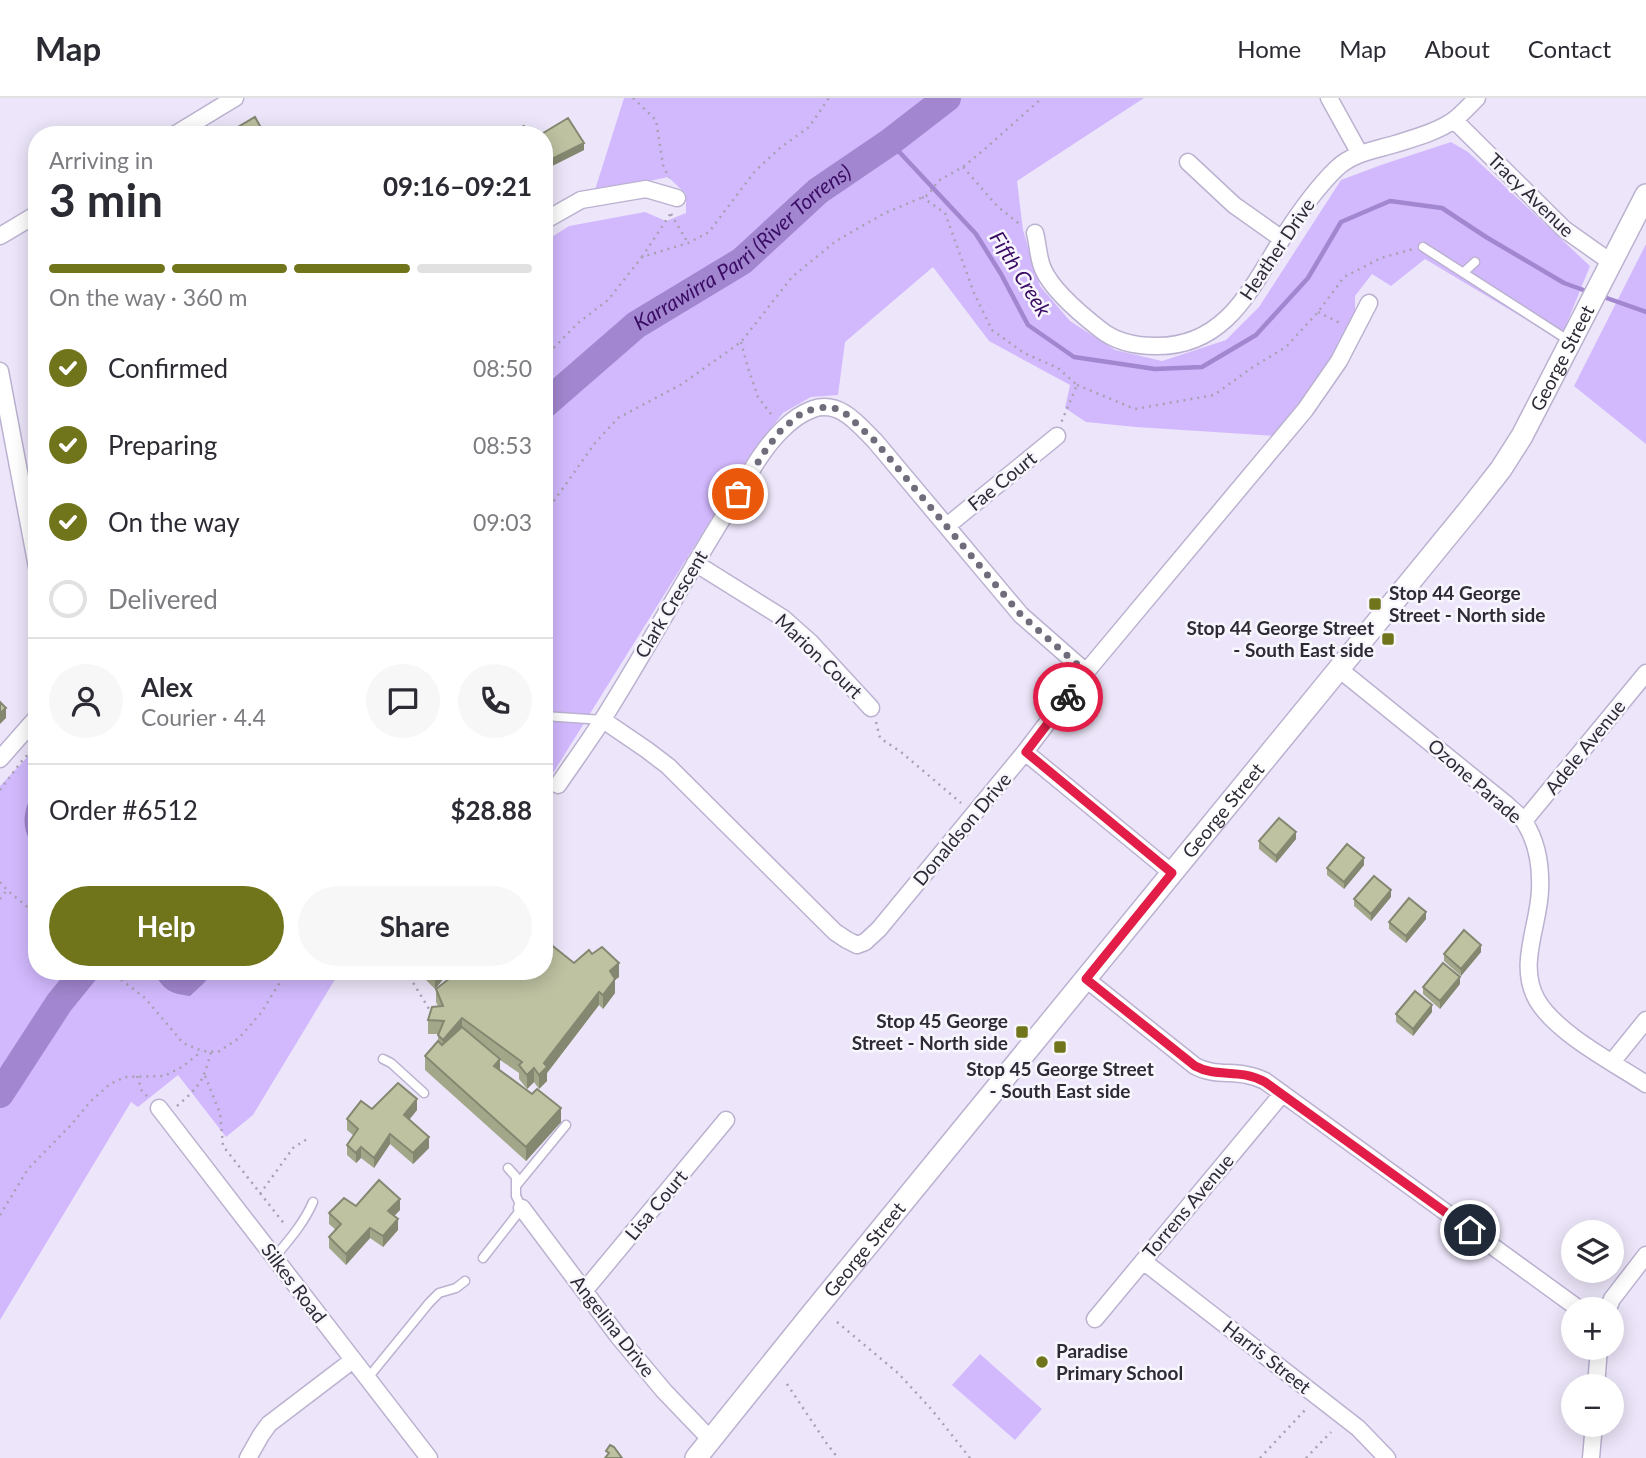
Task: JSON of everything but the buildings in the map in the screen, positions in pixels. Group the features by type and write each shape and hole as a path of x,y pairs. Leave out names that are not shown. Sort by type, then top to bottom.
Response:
{"street":[{"path":"196,126 235,98"},
{"path":"1329,98 1360,154"},
{"name":"Heather Drive","path":"1036,236 1042,268 1066,299 1106,334 1143,346 1163,346 1186,341 1209,332 1242,302 1315,192 1339,166 1360,154 1430,132 1454,120 1477,98"},
{"name":"Tracy Avenue","path":"1454,120 1564,229 1612,263"},
{"path":"1188,162 1234,205 1282,239"},
{"path":"553,216 580,200 646,189 677,198"},
{"name":"George Street","path":"696,1458 1501,469 1522,436 1646,195"},
{"path":"0,236 28,219"},
{"name":"Donaldson Drive","path":"603,720 668,766 835,932 857,945 865,942 879,929 1026,752 1086,672 1305,410 1339,361 1369,303"},
{"path":"0,371 28,519"},
{"name":"Clark Crescent","path":"558,785 603,720 695,563 767,448 782,429 802,413 816,408 831,407 844,412 875,441 1021,615 1086,672"},
{"name":"Fae Court","path":"947,526 1056,437"},
{"name":"Marion Court","path":"695,563 783,618 810,642 871,708"},
{"name":"Ozone Parade","path":"1339,669 1524,821 1535,843 1539,866 1540,892 1529,951 1531,989 1548,1015 1566,1032 1646,1084"},
{"name":"Adele Avenue","path":"1524,821 1646,673"},
{"path":"0,759 28,727"},
{"path":"1026,752 1172,873"},
{"path":"1086,979 1195,1066 1205,1071 1253,1075 1282,1094 1562,1297"},
{"path":"1612,1062 1646,1020"},
{"name":"Torrens Avenue","path":"1095,1319 1282,1094"},
{"name":"Silkes Road","path":"162,1112 429,1458"},
{"name":"Lisa Court","path":"585,1290 726,1120"},
{"name":"Angelina Drive","path":"522,1208 647,1372 711,1440"},
{"path":"1614,1297 1646,1255"},
{"name":"Harris Street","path":"1143,1261 1358,1428 1387,1458"},
{"path":"247,1458 269,1424 353,1360"},
{"path":"1591,1458 1593,1437"}],"lane":[{"path":"1423,247 1571,342"},
{"path":"1464,272 1475,262"},
{"path":"553,717 603,720"},
{"path":"383,1059 424,1093"},
{"path":"516,1186 566,1125"},
{"path":"483,1258 522,1208 517,1201 516,1177 508,1168"},
{"path":"275,1258 309,1212 313,1202"},
{"path":"367,1379 429,1303 439,1293 456,1288 464,1281"}],"path":[{"path":"553,349 579,323 608,300 642,257 671,214 677,198 663,165 656,120 633,98"},
{"path":"642,257 688,243 709,232 755,171 809,127 829,98"},
{"path":"553,502 594,443 618,418 682,384 741,342 793,276 836,241 885,213 928,195 938,181 963,167 1042,98"},
{"path":"963,167 997,206 1036,236"},
{"path":"922,197 945,213 974,293 992,330 1024,353 1058,369 1077,385 1135,408 1214,395 1286,347 1344,278 1381,258 1423,247"},
{"path":"671,214 688,243"},
{"path":"1318,312 1354,331"},
{"path":"741,342 758,397 782,429"},
{"path":"1056,437 1077,385"},
{"path":"871,708 880,738 901,752 974,814"},
{"path":"0,790 28,755"},
{"path":"0,882 28,908"},
{"path":"0,899 7,890"},
{"path":"122,980 145,998 183,1043 211,1052 218,1052 239,1038 261,1013 281,980"},
{"path":"411,980 429,1009"},
{"path":"0,1215 29,1169 110,1084 125,1077 164,1076 182,1067 202,1051"},
{"path":"137,1076 142,1091 162,1112 194,1091 205,1076 211,1052"},
{"path":"205,1076 220,1113 223,1146 293,1235"},
{"path":"260,1194 293,1148 307,1139"},
{"path":"836,1322 898,1373 970,1458"},
{"path":"787,1384 838,1458"},
{"path":"1260,1458 1316,1395"},
{"path":"1306,1458 1331,1433"}],"shaded area":[{"path":"624,98 1144,98 1017,181 1023,230 1040,286 1070,321 1115,350 1162,361 1226,340 1259,307 1341,180 1451,142 1468,152 1590,266 1560,340 1425,259 1391,286 1372,274 1355,296 1355,314 1325,367 1275,436 1086,422 1065,408 1070,385 989,341 933,267 845,342 838,395 811,397 783,413 755,449 553,773 553,236 569,226 645,212 666,221 686,213 686,194 668,177 594,193"},
{"path":"1646,244 1646,444 1574,386"},
{"path":"28,756 28,980 335,980 253,1115 226,1137 178,1075 138,1107 131,1102 0,1320 0,786"},
{"path":"28,802 28,836 25,826"},
{"path":"159,980 206,980 190,996 176,994"},
{"path":"980,1354 1042,1409 1015,1440 952,1385"}],"waterway":[{"name":"Karrawirra Parri (River Torrens)","path":"553,397 636,325 742,261 818,191 890,142 947,98"},
{"name":"Fifth Creek","path":"890,142 976,234 1028,325 1074,357 1155,369 1202,367 1256,335 1308,278 1341,222 1390,201 1442,208 1564,283 1589,292"},
{"name":"Fifth Creek","path":"1601,296 1646,312"},
{"name":"Karrawirra Parri (River Torrens)","path":"0,1094 59,1003 78,980"}],"way so far":[{"path":"738,494 782,429 802,413 831,407 844,412 875,441 1021,615 1086,672 1068,697"}],"place":[{"name":"Stop 44 George Street - North side","path":"1375,604"},
{"name":"Stop 44 George Street - South East side","path":"1388,639"},
{"name":"Stop 45 George Street - North side","path":"1022,1032"},
{"name":"Stop 45 George Street - South East side","path":"1060,1047"},
{"name":"Paradise Primary School","path":"1042,1362"}],"route":[{"path":"1068,697 1026,752 1172,873 1086,979 1195,1066 1205,1071 1253,1075 1265,1082 1470,1230"}]}
